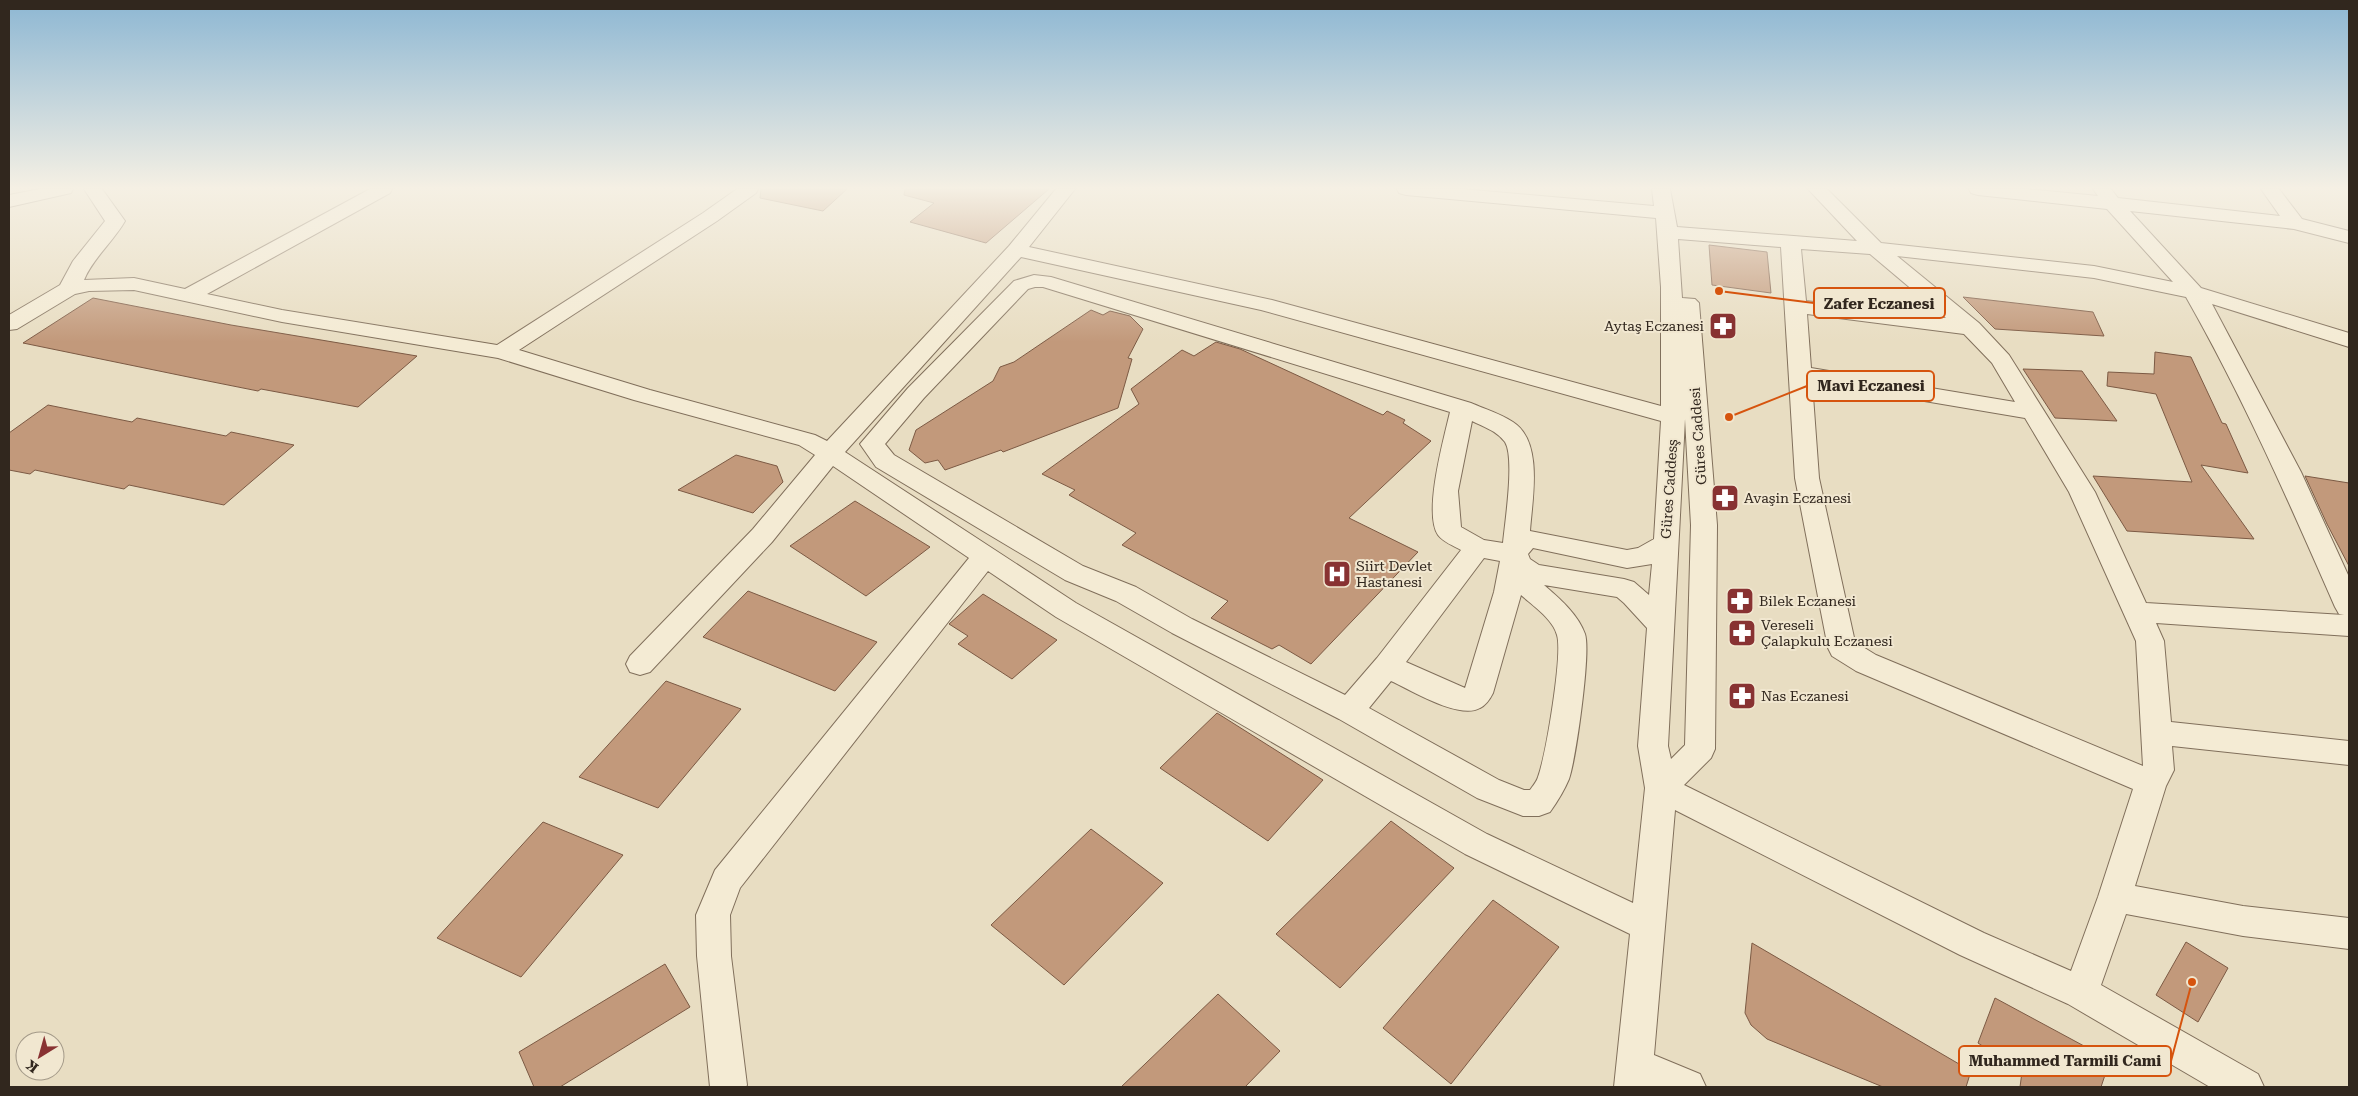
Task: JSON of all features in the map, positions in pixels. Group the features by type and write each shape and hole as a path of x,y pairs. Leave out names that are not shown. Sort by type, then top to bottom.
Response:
{"street":[{"path":"69,289 80,265 102,240"},
{"path":"189,295 288,240"},
{"path":"501,352 675,240"},
{"path":"640,664 724,577 807,484 830,453 1024,240"},
{"name":"Güres Caddesş","path":"1634,1076 1662,788 1653,746 1674,417 1672,240"},
{"name":"Güres Caddesi","path":"1662,788 1700,749 1704,525 1674,240"},
{"path":"1776,240 2094,272 2194,292 2349,340"},
{"path":"1867,240 1971,328 2001,360 2082,492 2150,642 2159,770 2151,783 2115,897 2081,992"},
{"path":"2147,240 2194,292 2220,339 2290,472 2349,607"},
{"path":"1790,242 1802,373 1807,478 1842,648 1866,663 2151,783"},
{"path":"1016,250 1265,304 1674,417"},
{"path":"1386,666 1453,697 1470,700 1478,694 1508,592 1513,562 1522,471 1518,442 1506,428 1463,408 1044,282 1034,281 1021,285 916,393 872,444 885,461 1074,573 1126,594 1182,626 1349,711 1488,789 1522,803 1540,803 1553,779 1562,745 1573,636 1560,614 1528,588 1513,562"},
{"path":"9,324 69,289 89,285 134,284 282,316 501,352 642,395 807,440 830,453 1066,610 1476,844 1648,926"},
{"path":"1795,306 1971,328"},
{"path":"1802,373 2034,412"},
{"path":"1463,408 1445,490 1446,516 1449,531 1477,548 1519,564 1532,573 1624,589 1634,596 1660,625"},
{"path":"1513,562 1521,543 1532,539 1628,559 1644,557 1665,544"},
{"path":"1349,711 1477,548"},
{"path":"728,1084 714,956 713,915 727,880 986,556"},
{"path":"2137,612 2349,626"},
{"path":"2156,732 2349,753"},
{"path":"1662,788 1972,944 2081,992 2245,1087"},
{"path":"2115,897 2243,921 2349,934"},
{"path":"1634,1076 1687,1087"}],"building":[{"path":"976,240 989,240 986,243"},
{"path":"1709,245 1767,252 1771,293 1712,285"},
{"path":"1963,297 2093,312 2104,336 1995,329"},
{"path":"93,298 231,325 417,356 358,407 261,389 258,391 23,343"},
{"path":"1091,310 1103,315 1110,311 1130,316 1143,329 1128,358 1132,359 1118,408 1003,452 1001,450 945,470 938,460 925,463 909,450 916,430 993,381 1000,367 1014,362"},
{"path":"1216,342 1240,349 1383,415 1387,411 1405,420 1403,423 1431,441 1349,518 1418,552 1311,664 1279,645 1272,649 1211,618 1228,601 1122,545 1136,533 1069,495 1075,490 1042,474 1139,404 1131,389 1182,350 1194,356"},
{"path":"2155,352 2191,357 2222,423 2226,424 2248,473 2201,465 2254,539 2127,531 2093,476 2192,482 2156,394 2107,386 2108,372 2154,374"},
{"path":"2023,369 2082,371 2117,421 2055,418"},
{"path":"48,405 132,422 137,418 226,436 231,432 294,445 224,505 129,485 124,489 35,470 30,474 9,470 9,433"},
{"path":"736,455 777,466 783,482 753,513 678,490"},
{"path":"2305,476 2349,483 2349,566 2327,524"},
{"path":"855,501 930,547 866,596 790,546"},
{"path":"748,591 877,642 835,691 703,637"},
{"path":"983,594 1057,640 1012,679 958,644 968,636 949,624"},
{"path":"666,681 741,709 658,808 579,777"},
{"path":"1217,713 1323,780 1268,841 1160,768"},
{"path":"1391,821 1454,868 1340,988 1276,934"},
{"path":"543,822 623,855 521,977 437,938"},
{"path":"1091,829 1163,883 1064,985 991,925"},
{"path":"1493,900 1559,947 1451,1084 1383,1028"},
{"path":"2186,942 2228,968 2198,1022 2156,995"},
{"path":"1752,943 1971,1071 1966,1087 1883,1087 1767,1039 1751,1025 1745,1013"},
{"path":"665,964 690,1007 560,1087 534,1087 519,1052"},
{"path":"1218,994 1280,1051 1245,1087 1121,1087"},
{"path":"1995,998 2110,1060 2101,1087 2020,1087 2022,1072 1978,1043"}],"place":[{"name":"Zafer Eczanesi","path":"1719,291"},
{"name":"Aytaş Eczanesi","path":"1723,326"},
{"name":"Mavi Eczanesi","path":"1729,417"},
{"name":"Avaşin Eczanesi","path":"1725,498"},
{"name":"Siirt Devlet Hastanesi","path":"1337,574"},
{"name":"Bilek Eczanesi","path":"1740,601"},
{"name":"Vereseli Çalapkulu Eczanesi","path":"1742,633"},
{"name":"Nas Eczanesi","path":"1742,696"},
{"name":"Muhammed Tarmili Cami","path":"2192,982"}]}
